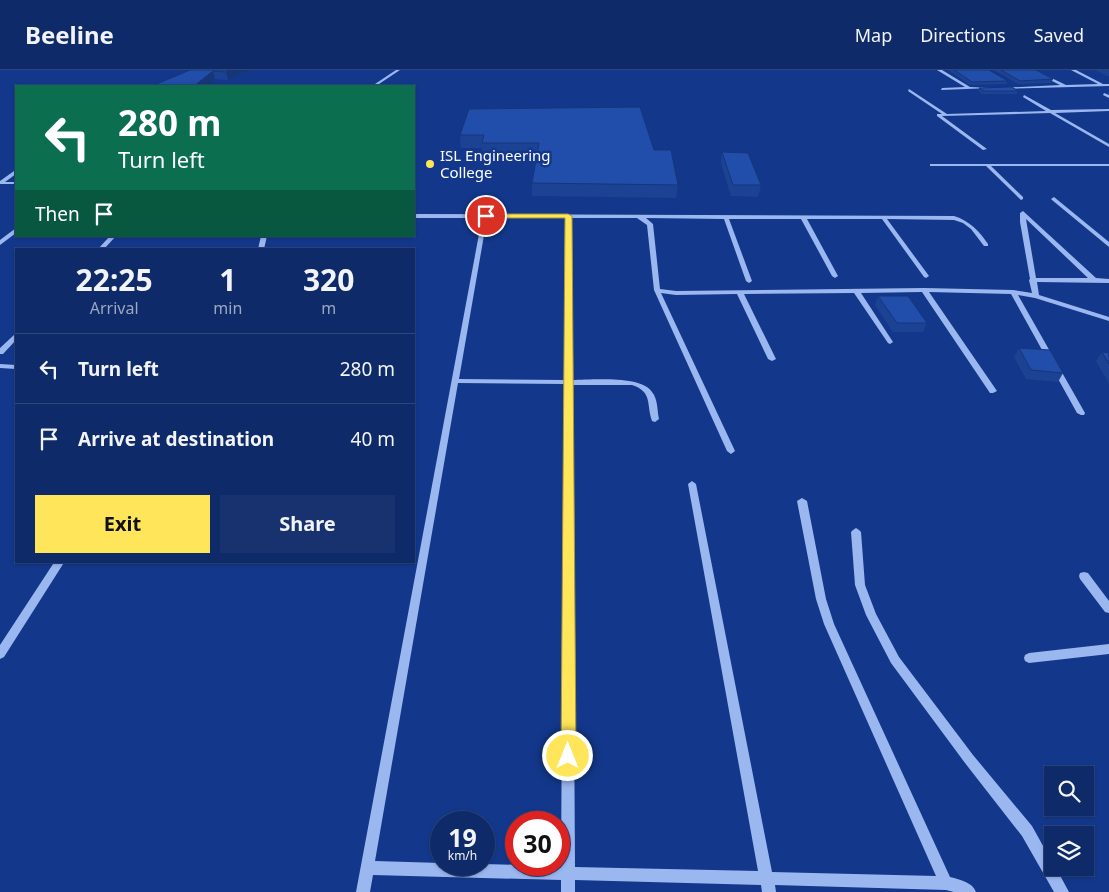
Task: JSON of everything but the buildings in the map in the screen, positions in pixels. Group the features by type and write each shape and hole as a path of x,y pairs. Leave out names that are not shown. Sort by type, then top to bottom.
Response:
{"street":[{"path":"376,85 398,70"},
{"path":"939,70 969,88"},
{"path":"1032,70 1065,86"},
{"path":"1073,70 1104,86"},
{"path":"1010,83 1017,87"},
{"path":"942,89 1109,85"},
{"path":"909,90 945,114"},
{"path":"1104,94 1109,97"},
{"path":"1024,96 1109,146"},
{"path":"985,149 938,115 1049,110 1109,110"},
{"path":"932,165 1109,165"},
{"path":"987,165 1021,198"},
{"path":"0,183 15,173"},
{"path":"0,183 15,183"},
{"path":"1054,199 1109,244"},
{"path":"1036,296 1032,280 1023,212 1094,280"},
{"path":"415,216 944,218 964,220 972,226 986,245"},
{"path":"363,892 486,216"},
{"path":"568,216 568,811"},
{"path":"636,216 650,224 657,290 731,451"},
{"path":"726,217 749,281"},
{"path":"803,217 835,276"},
{"path":"883,217 926,276"},
{"path":"0,243 15,231"},
{"path":"102,248 112,237"},
{"path":"1032,280 1109,281"},
{"path":"657,290 676,293 924,290 1013,292 1036,296 1109,319"},
{"path":"924,290 993,391"},
{"path":"857,292 890,342"},
{"path":"1013,292 1081,413"},
{"path":"740,293 772,359"},
{"path":"0,352 15,337"},
{"path":"0,366 15,367"},
{"path":"456,381 633,384 645,386 649,391 655,419"},
{"path":"692,484 767,885"},
{"path":"802,501 821,599 829,624 946,883"},
{"path":"856,532 860,585 871,615 895,660 964,752 1027,831 1062,892"},
{"path":"0,654 59,563"},
{"path":"1084,576 1109,609"},
{"path":"1029,658 1109,649"},
{"path":"367,868 505,871"},
{"path":"570,873 767,885 946,883 962,887 969,892"},
{"path":"568,876 568,892"}],"place":[{"name":"ISL Engineering College","path":"430,164"}],"route":[{"path":"486,216 568,216 568,756"}]}
